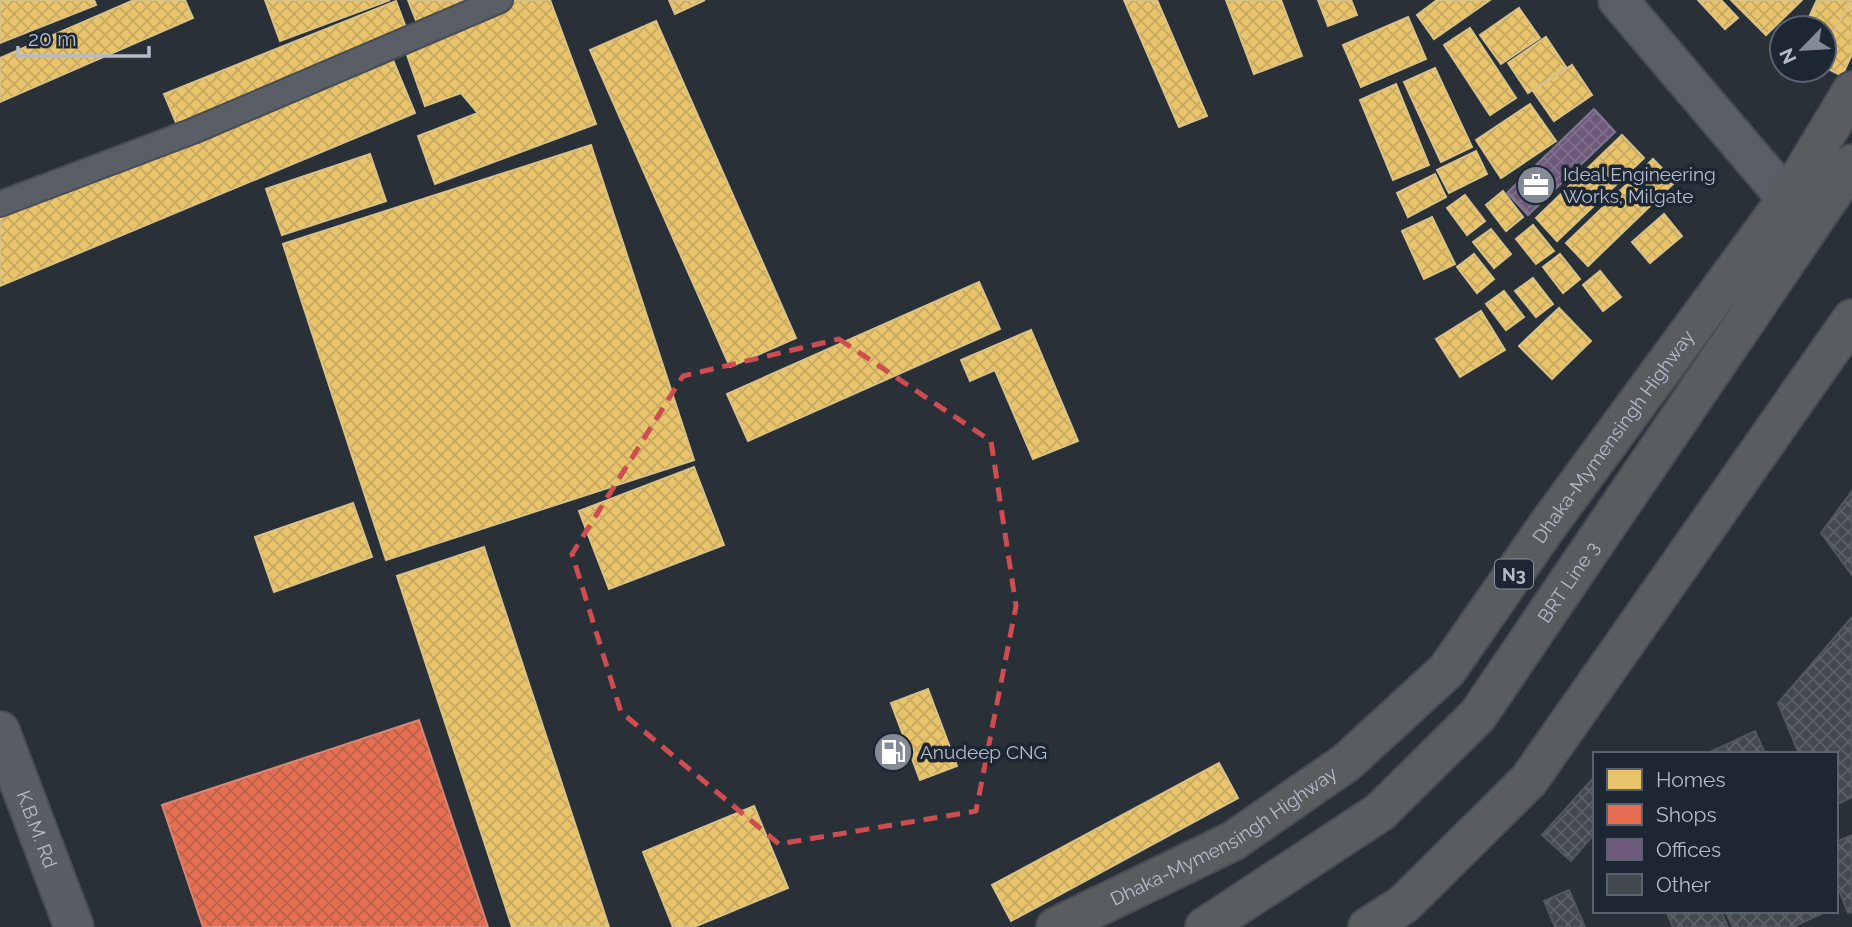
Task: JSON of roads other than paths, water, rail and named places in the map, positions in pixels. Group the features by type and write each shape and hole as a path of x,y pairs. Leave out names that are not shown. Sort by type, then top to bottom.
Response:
{"highway":[{"name":"Dhaka-Mymensingh Highway","path":"1056,927 1233,841 1347,762 1447,670 1550,522 1787,199 1852,91"},
{"name":"BRT Line 3","path":"1205,927 1380,812 1478,715 1852,164"},
{"path":"1368,927 1404,904 1529,780 1852,319"}],"street":[{"path":"1618,0 1787,199"},
{"name":"K.B.M. Rd","path":"0,731 74,927"}],"lane":[{"path":"0,204 193,131 500,0"}],"place":[{"name":"Ideal Engineering Works, Milgate","path":"1536,185"},
{"name":"Anudeep CNG","path":"893,752"}]}
